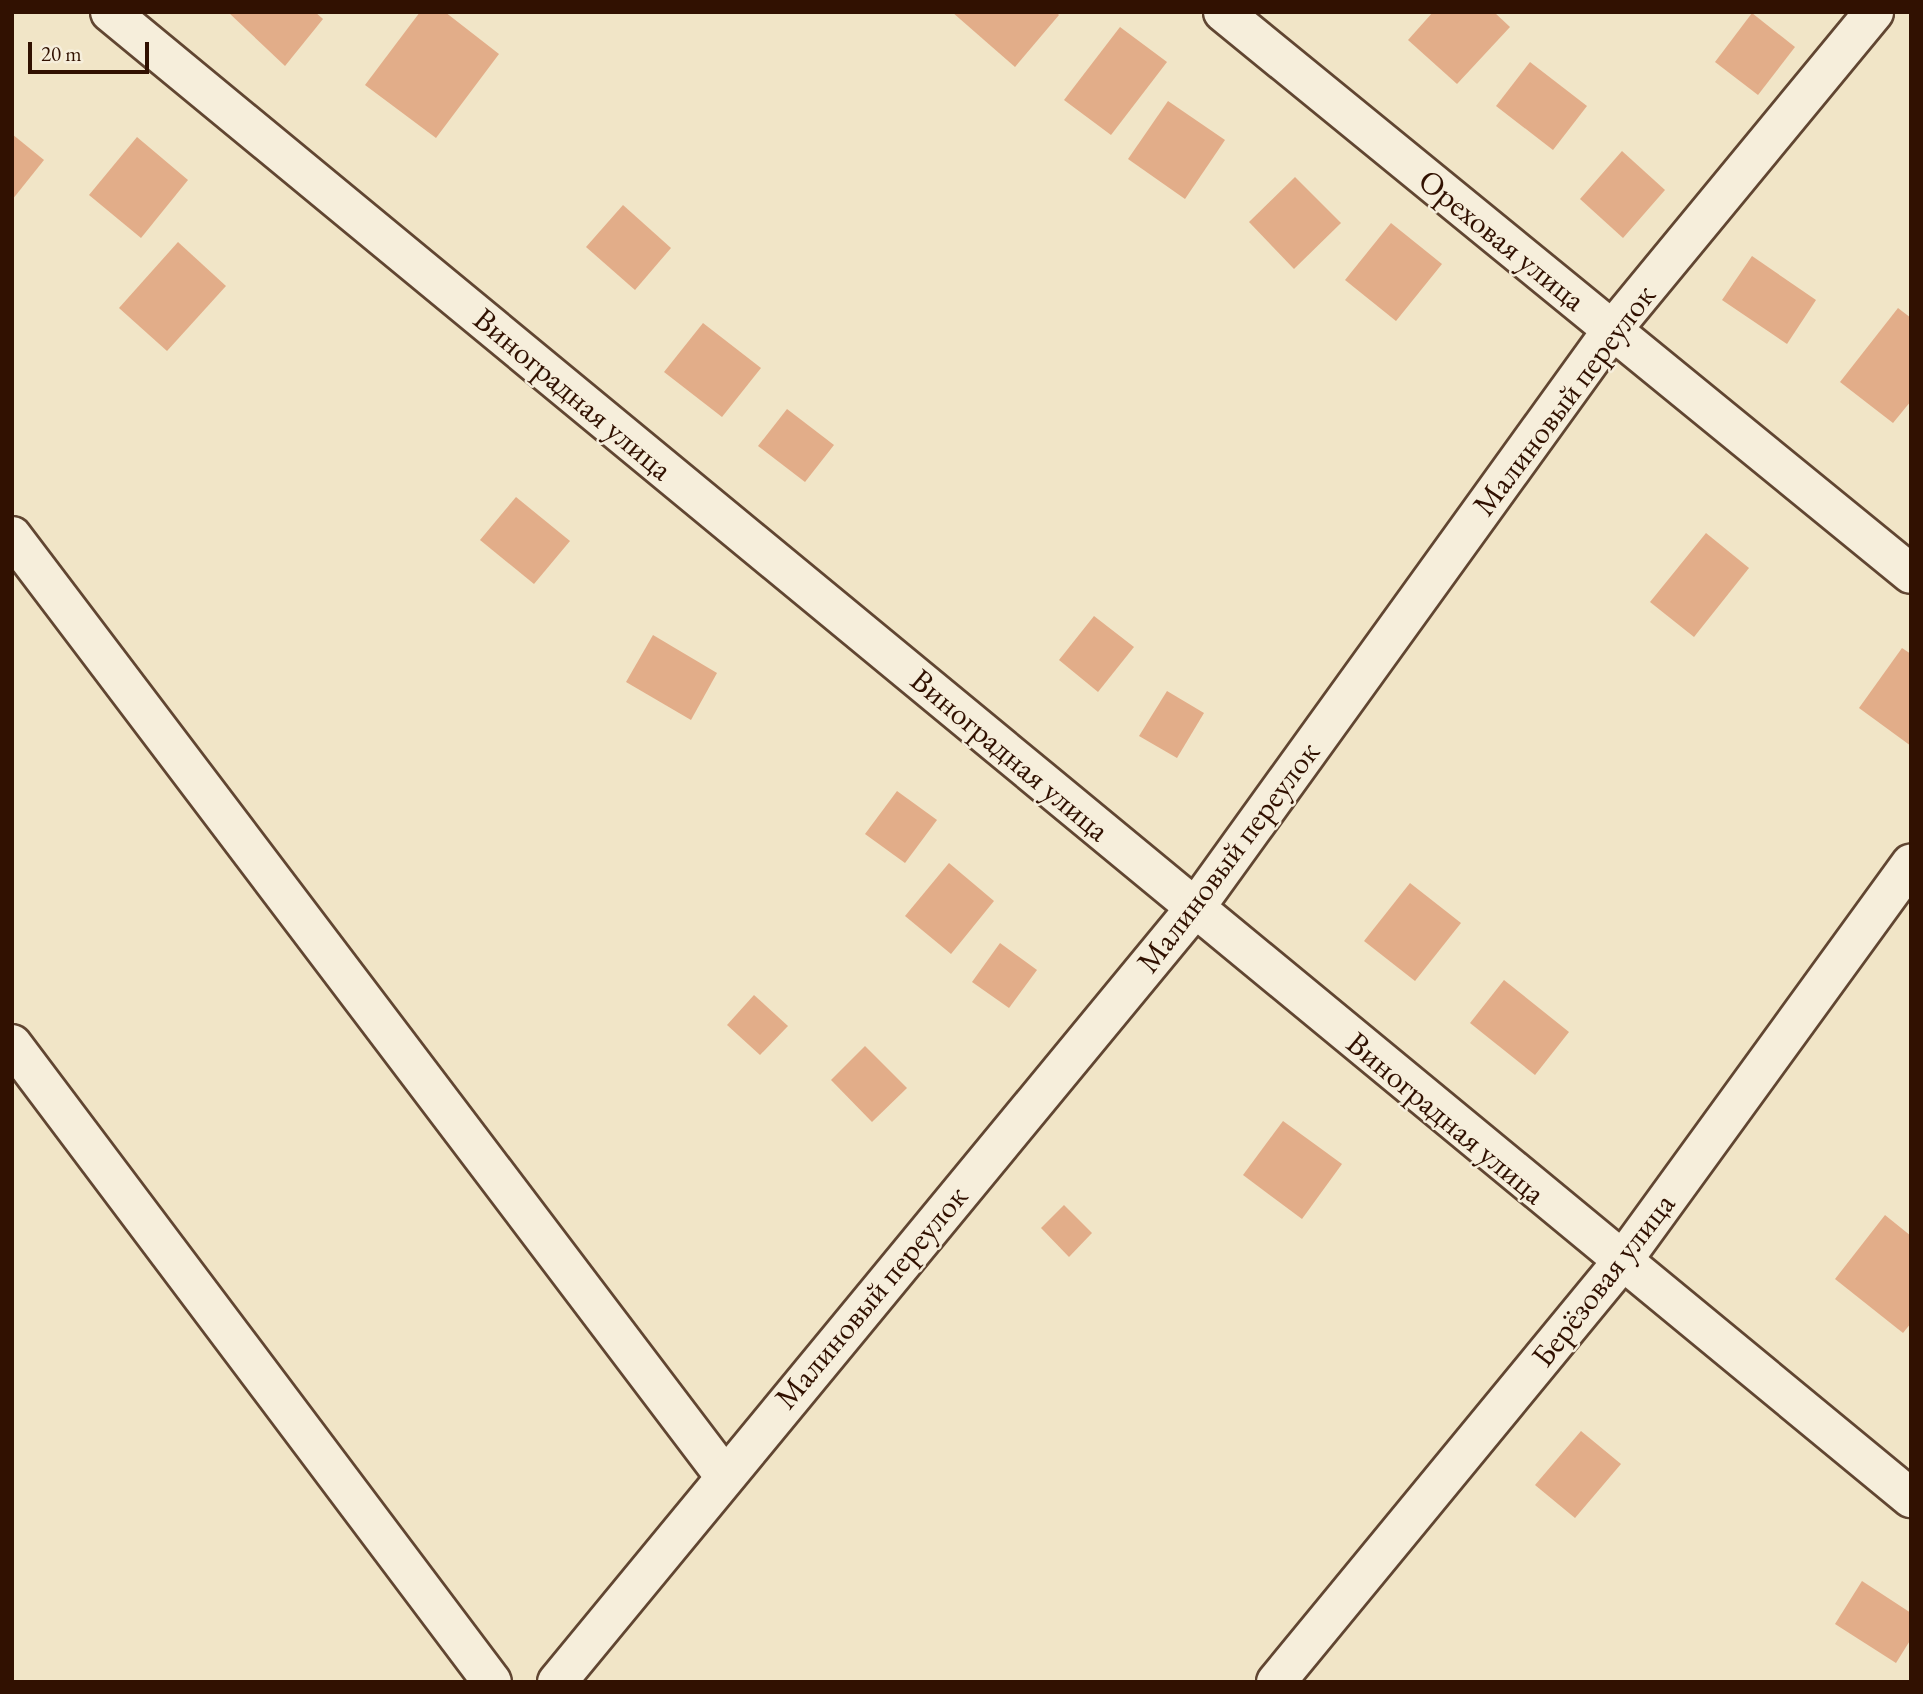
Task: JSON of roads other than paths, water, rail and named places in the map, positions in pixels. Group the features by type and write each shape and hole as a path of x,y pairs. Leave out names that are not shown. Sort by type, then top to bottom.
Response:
{"street":[{"name":"Виноградная улица","path":"110,12 1195,908 1620,1264 1911,1498"},
{"name":"Ореховая улица","path":"1223,12 1911,574"},
{"name":"Малиновый переулок","path":"556,1682 723,1474 1195,908 1612,330 1874,12"},
{"path":"12,536 723,1474"},
{"name":"Берёзовая улица","path":"1276,1682 1620,1264 1911,863"},
{"path":"12,1044 492,1682"}]}
